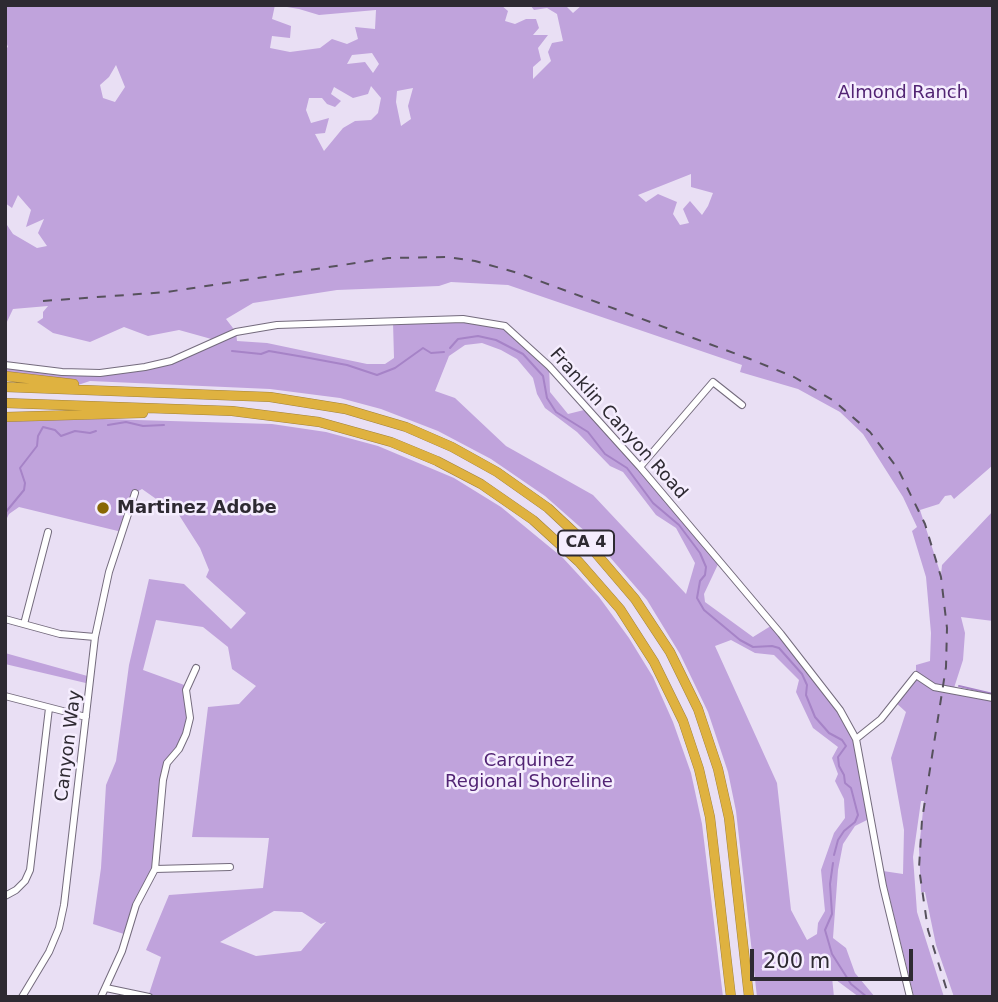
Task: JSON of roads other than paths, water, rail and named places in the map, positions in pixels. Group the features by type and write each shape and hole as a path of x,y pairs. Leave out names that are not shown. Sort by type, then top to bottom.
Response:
{"highway":[{"path":"5,376 131,392"},
{"name":"CA 4","path":"5,387 284,398 333,406 382,419 429,437 486,465 538,500 585,542 620,579 657,630 682,674 707,733 729,818 749,997"},
{"name":"CA 4","path":"5,403 270,414 307,419 367,434 414,451 471,478 513,505 552,536 597,581 627,619 667,687 691,744 712,830 731,997"},
{"path":"5,416 102,416 194,410"}],"street":[{"name":"Franklin Canyon Road","path":"5,365 61,372 134,369 171,360 236,332 277,325 463,320 505,326 550,366 640,467 781,634 840,710 856,738 883,886 910,997"},
{"path":"640,467 713,382 742,405"},
{"name":"Canyon Way","path":"22,997 49,952 59,928 64,905 95,637 109,572 135,493"},
{"path":"24,624 48,532"},
{"path":"5,619 60,634 95,637"},
{"path":"101,997 122,951 135,905 155,869 163,780 167,764 186,734 190,718 187,690 196,668"},
{"path":"856,738 881,719 916,675 934,687 993,698"},
{"path":"5,696 86,718"},
{"path":"5,896 25,881 30,870 48,708"},
{"path":"155,869 230,867"},
{"path":"106,988 149,997"}],"waterway":[{"path":"450,348 458,339 478,336 496,340 523,354 543,376 547,398 556,412 588,432 605,454 627,468 653,503 679,525 700,553 706,567 697,598 704,610 740,640 753,647 779,648 802,674 807,685 806,695 815,717 829,733 842,740 846,746 838,757 839,766 845,783 851,788 858,815 838,840 834,855"},
{"path":"232,351 261,354 269,351 347,365 377,375 395,368 423,348 431,353 444,352"},
{"path":"108,425 126,422 143,426 164,425"},
{"path":"5,513 24,490 25,483 20,468 37,446 43,427 55,430 61,436 75,431 96,431"},
{"path":"959,686 993,694"},
{"path":"833,863 830,884 832,914 825,930 832,954 851,984 867,997"}],"railway":[{"path":"43,301 167,292 388,258 448,257 475,261 518,273 750,359 794,377 834,401 870,432 898,469 925,524 941,577 947,628 946,667 922,820 919,868 928,930 949,997"}],"place":[{"name":"Martinez Adobe","path":"103,508"}],"park label":[{"name":"Almond Ranch","path":"903,93"},
{"name":"Carquinez Regional Shoreline","path":"529,771"}]}
